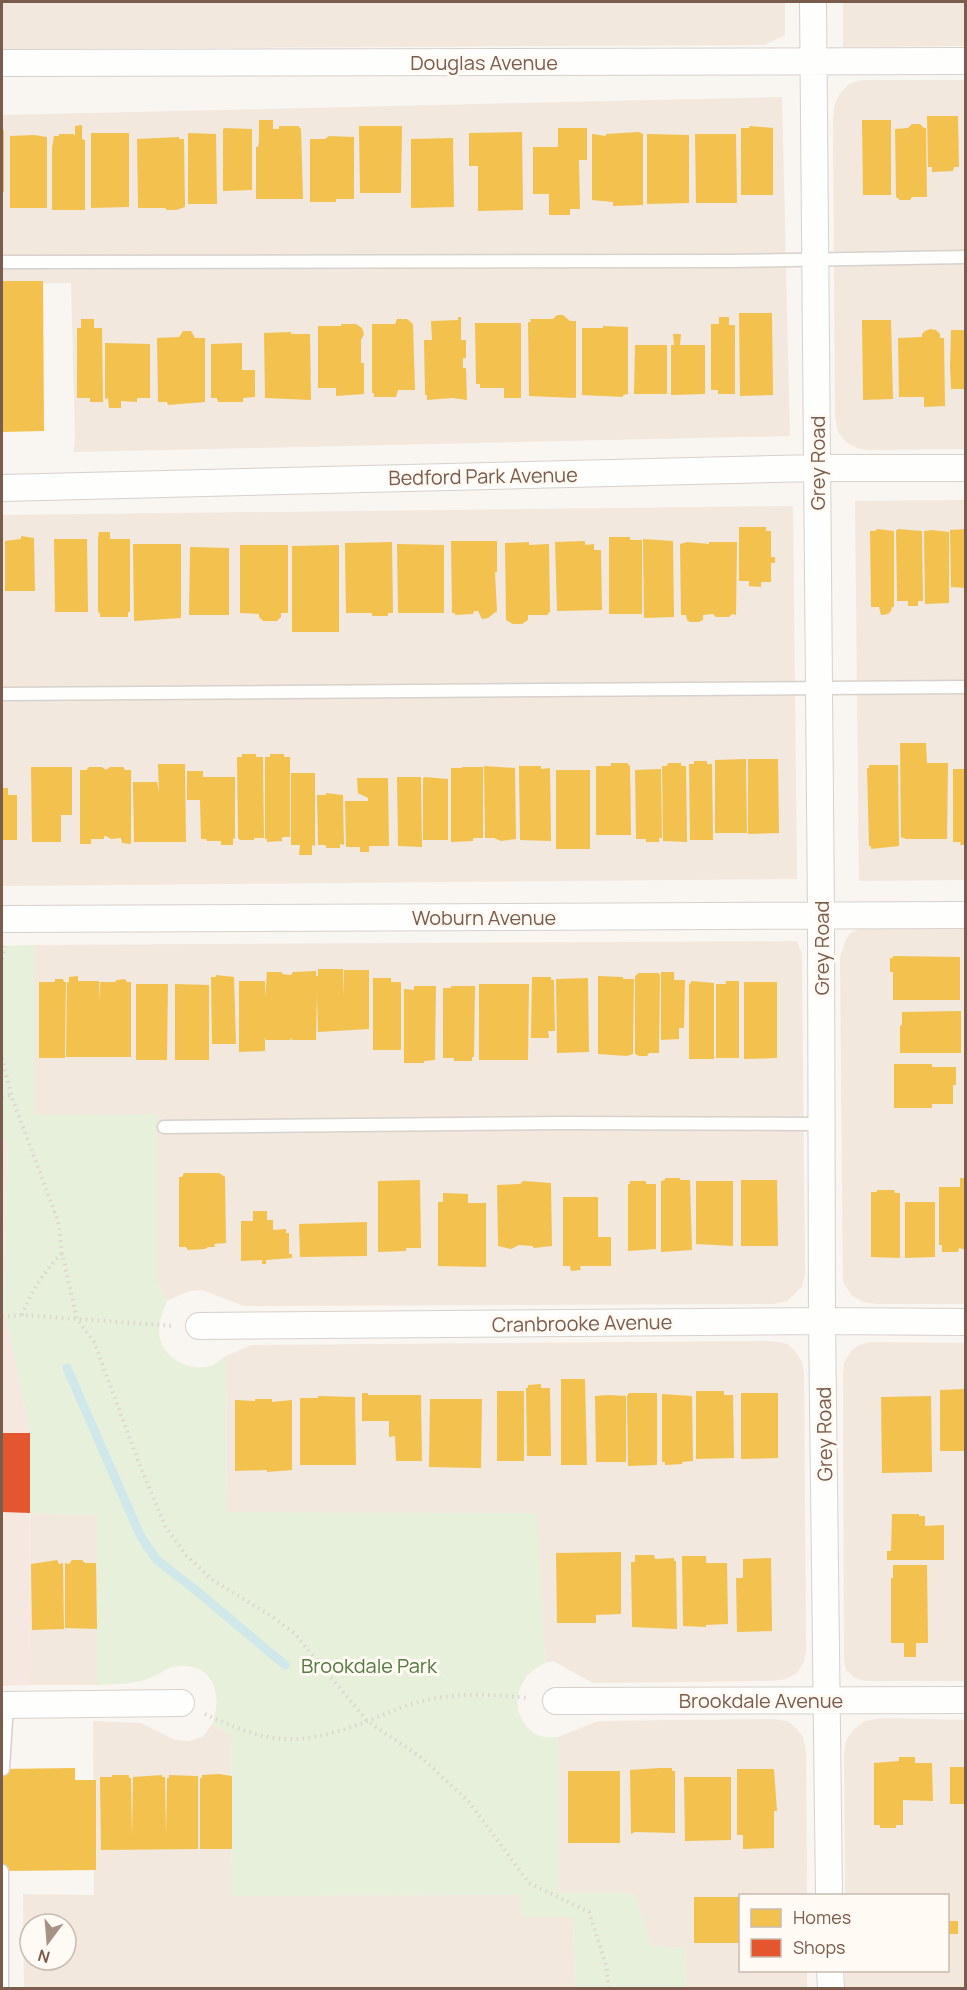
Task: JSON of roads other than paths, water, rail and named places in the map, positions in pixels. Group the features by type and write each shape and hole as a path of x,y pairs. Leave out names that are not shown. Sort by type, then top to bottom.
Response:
{"street":[{"name":"Grey Road","path":"813,2 822,916 822,1321 829,1894"},
{"name":"Douglas Avenue","path":"2,63 966,61"},
{"name":"Bedford Park Avenue","path":"2,488 816,468 966,468"},
{"name":"Woburn Avenue","path":"2,919 966,915"},
{"name":"Cranbrooke Avenue","path":"199,1326 966,1322"},
{"name":"Brookdale Avenue","path":"556,1701 966,1700"},
{"path":"4,1705 181,1703"},
{"path":"830,1972 831,1989"}],"lane":[{"path":"2,262 815,260 966,257"},
{"path":"2,694 966,687"},
{"path":"164,1127 548,1123 821,1124"},
{"path":"3,1769 4,1705"},
{"path":"2,1871 2,1989"}],"waterway":[{"path":"67,1368 141,1537 157,1560 285,1665"}],"park label":[{"name":"Brookdale Park","path":"369,1665"}]}
